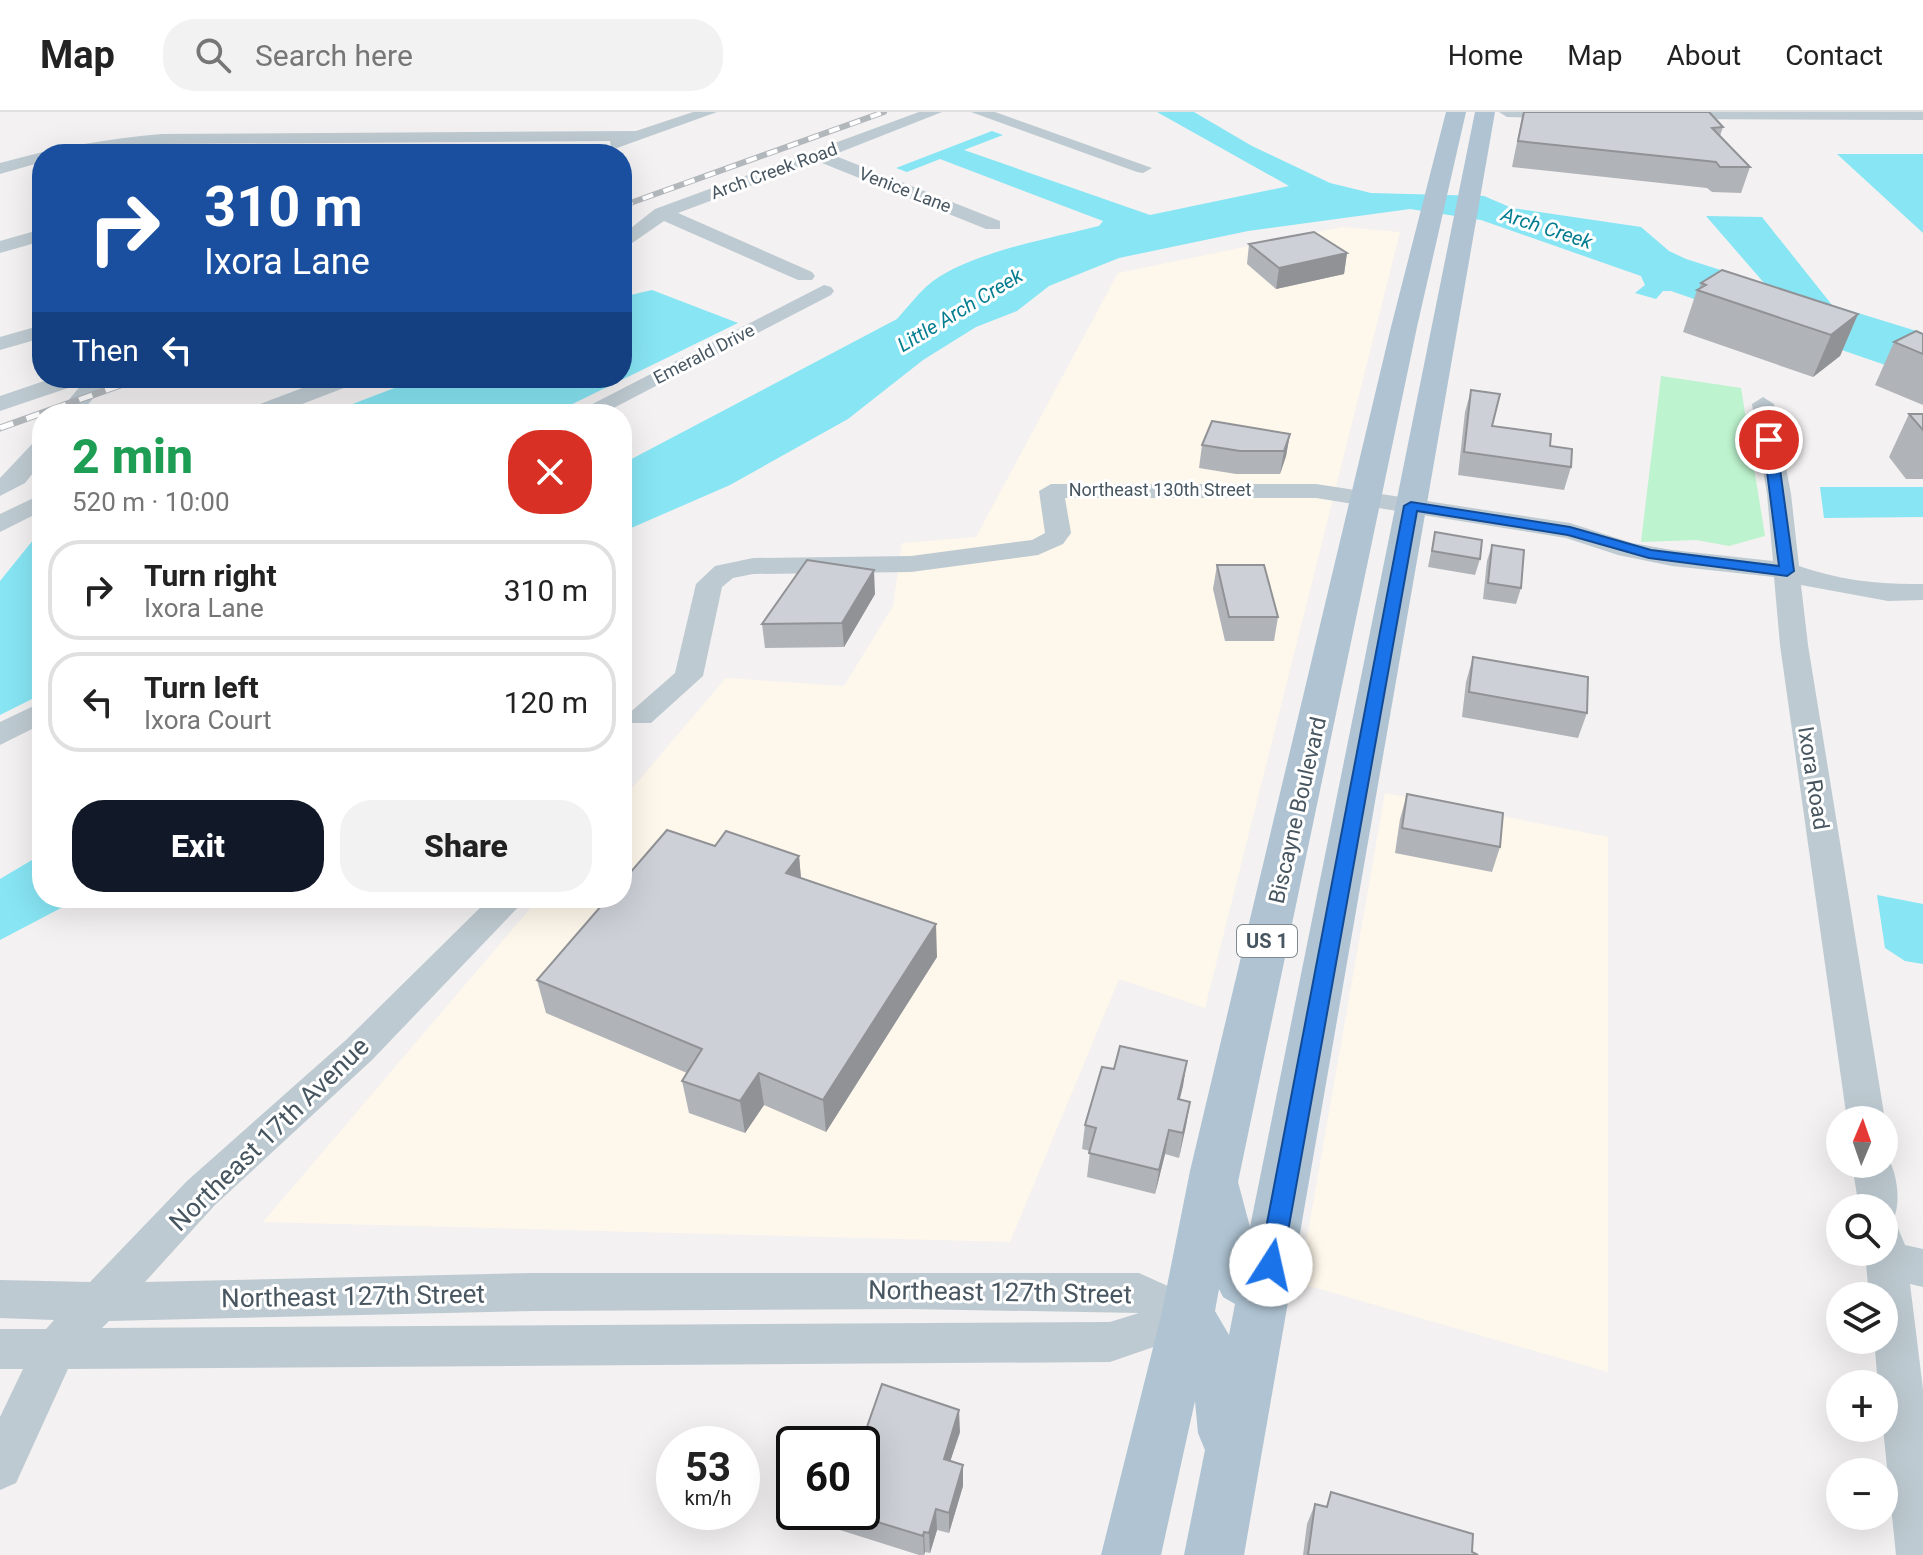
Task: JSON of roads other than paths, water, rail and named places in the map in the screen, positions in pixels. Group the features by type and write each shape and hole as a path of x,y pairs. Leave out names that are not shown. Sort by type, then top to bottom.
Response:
{"main road":[{"name":"Biscayne Boulevard","path":"1214,1555 1265,1294 1431,214 1456,112"},
{"name":"Biscayne Boulevard","path":"1131,1555 1188,1316 1215,1171 1467,206 1485,112"},
{"path":"1215,1171 1229,1248 1241,1280 1265,1294"},
{"path":"1188,1316 1212,1351 1223,1392 1229,1476"}],"street":[{"path":"614,144 709,112"},
{"name":"Arch Creek Road","path":"632,236 662,213 934,112"},
{"path":"979,112 1143,168"},
{"path":"1507,112 1591,114"},
{"path":"1648,114 1923,115"},
{"path":"294,144 318,115"},
{"path":"557,135 581,144"},
{"path":"108,144 162,139 638,136"},
{"name":"Venice Lane","path":"817,155 993,225"},
{"path":"0,169 32,160"},
{"path":"662,213 805,276"},
{"path":"0,247 32,238"},
{"name":"Emerald Drive","path":"604,404 824,291"},
{"path":"0,344 32,334"},
{"path":"0,404 46,388"},
{"path":"77,404 90,388"},
{"path":"281,404 323,388"},
{"name":"Ixora Road","path":"1763,404 1787,571 1794,645 1864,1106"},
{"path":"8,484 32,458"},
{"path":"8,484 32,477"},
{"path":"8,484 32,485"},
{"path":"0,508 11,495 8,484"},
{"name":"Northeast 130th Street","path":"641,716 689,676 709,584 724,572 753,566 911,564 1038,547 1054,539 1058,533 1051,491 1316,491 1389,502"},
{"path":"1389,502 1570,531 1627,550 1672,558 1787,571 1816,581 1888,593 1923,592"},
{"path":"0,524 32,506"},
{"path":"0,735 32,717"},
{"name":"Northeast 17th Avenue","path":"0,1467 49,1362 201,1193 348,1061 500,908"},
{"path":"1898,1257 1920,1555"},
{"name":"Northeast 127th Street","path":"0,1299 103,1302 533,1292 1108,1291 1139,1292 1188,1316"},
{"name":"Northeast 127th Street","path":"0,1349 49,1362 1110,1342 1188,1316"}],"water":[{"path":"1157,112 1194,112 1252,146 1330,183 1371,193 1484,196 1512,208 1641,227 1669,251 1686,259 1765,284 1706,216 1762,217 1832,305 1923,333 1923,378 1671,291 1663,291 1656,299 1635,293 1645,285 1641,276 1481,220 1410,209 1248,231 1119,258 1049,286 1017,311 976,327 923,360 848,419 730,485 632,528 632,459 897,319 927,286 962,265 1008,248 1099,226 1103,221 940,159 907,172 896,168 992,131 1003,135 964,150 1150,215 1289,186"},
{"path":"1837,154 1923,154 1923,233"},
{"path":"652,290 738,323 632,375 632,295"},
{"path":"395,388 605,388 572,404 352,404"},
{"path":"1820,487 1923,487 1923,517 1824,518"},
{"path":"32,541 32,699 0,715 0,581"},
{"path":"32,860 32,908 61,908 0,940 0,879"},
{"path":"1877,895 1923,904 1923,964 1905,961 1885,948"}],"railway":[{"path":"632,202 884,112"},
{"path":"67,404 112,388"},
{"path":"0,428 32,417"}],"water label":[{"name":"Arch Creek","path":"1547,228"},
{"name":"Little Arch Creek","path":"960,310"}]}
